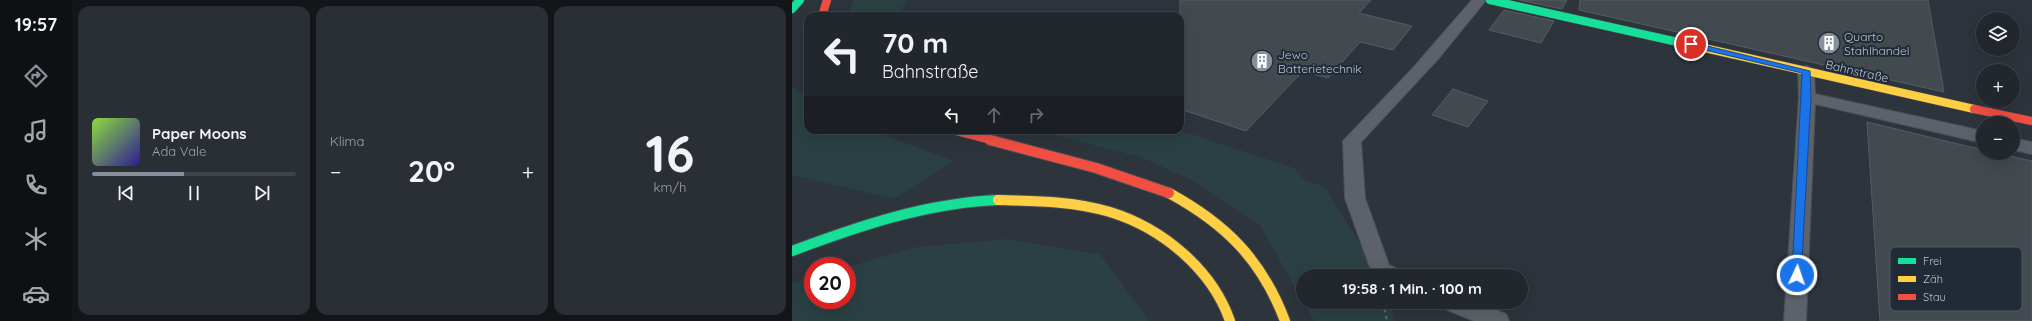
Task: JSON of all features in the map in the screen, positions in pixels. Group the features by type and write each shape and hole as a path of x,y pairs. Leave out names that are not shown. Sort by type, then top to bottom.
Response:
{"main road":[{"path":"792,9 800,0"},
{"path":"823,12 827,0"},
{"name":"Bahnstraße","path":"1495,0 1986,112 2032,121"},
{"path":"967,134 1119,175 1153,186 1186,201 1232,234 1262,272 1282,310 1285,321"},
{"path":"792,251 856,227 915,211 981,200 1050,201 1111,212 1157,233 1202,270 1228,311 1230,321"}],"lane":[{"path":"1380,269 1355,198 1352,141 1391,101 1457,28 1479,0"},
{"path":"1795,321 1807,97 1806,71"},
{"path":"1807,97 1976,135"},
{"path":"2020,145 2032,148"},
{"path":"1470,309 1498,321"}],"path":[{"path":"1384,309 1387,321"}],"green space":[{"path":"854,0 908,0 901,10 901,12 850,12"},
{"path":"792,87 804,95 804,134 881,134 954,161 894,199 792,175"},
{"path":"1184,132 1294,168 1305,180 1325,187 1376,269 1296,269 1296,289 1260,225 1197,183 1141,157 1049,134 1184,134"},
{"path":"1006,239 1100,254 1149,321 792,321 792,283 804,280 804,309 856,309 856,264 916,247"},
{"path":"1307,309 1391,309 1394,321 1314,321"}],"building":[{"name":"Jewo Batterietechnik","path":"1180,0 1371,0 1359,13 1412,26 1393,50 1360,42 1328,78 1303,71 1246,131 1184,110 1184,12 1180,12"},
{"path":"1519,0 1567,0 1562,9"},
{"name":"Quarto Stahlhandel","path":"1580,0 1928,0 1944,92 1579,10"},
{"path":"1504,10 1554,21 1541,43 1489,30"},
{"path":"1453,89 1488,101 1468,127 1432,115"},
{"path":"1867,122 1976,148 1976,160 2020,160 2020,158 2032,161 2032,321 1880,321"}],"traffic: fast":[{"path":"792,9 800,0"},
{"path":"1490,0 1691,45"},
{"path":"792,251 893,216 946,204 998,200"}],"traffic: slow":[{"path":"1691,45 1974,109"},
{"path":"1169,193 1207,216 1225,230 1240,245 1255,262 1267,280 1285,321"},
{"path":"998,200 1082,206 1110,212 1127,218 1165,240 1200,269 1214,286 1224,304 1230,321"}],"traffic: jam":[{"path":"823,12 827,0"},
{"path":"1974,109 2032,121"},
{"path":"967,134 1096,168 1169,193"}],"place":[{"name":"Quarto Stahlhandel","path":"1829,43"},
{"name":"Jewo Batterietechnik","path":"1262,61"}],"route":[{"path":"1691,44 1806,71 1807,97 1797,275"}]}
